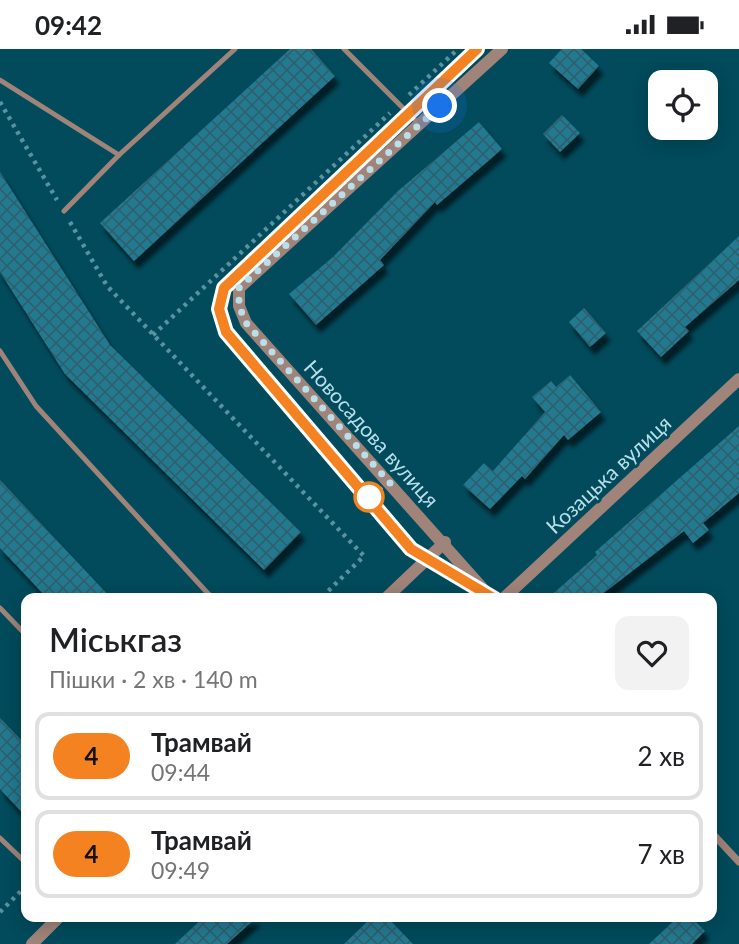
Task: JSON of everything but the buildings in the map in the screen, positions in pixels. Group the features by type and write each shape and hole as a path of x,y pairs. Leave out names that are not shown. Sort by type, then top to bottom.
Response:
{"street":[{"path":"420,125 502,49"},
{"name":"Новосадова вулиця","path":"420,125 239,288 239,306 246,323 487,593"},
{"name":"Козацька вулиця","path":"509,593 739,379"},
{"path":"391,593 444,542"},
{"path":"717,838 739,862"},
{"path":"32,944 54,922"}],"lane":[{"path":"64,211 119,155 235,49"},
{"path":"344,49 420,125"},
{"path":"0,80 119,155"},
{"path":"0,351 36,406 208,593"},
{"path":"0,608 21,630"},
{"path":"0,838 21,858"}],"path":[{"path":"153,335 458,49"},
{"path":"0,102 107,286 364,557 326,593"},
{"path":"0,912 21,891"}],"tram line":[{"name":"4","path":"477,49 262,249 224,288 219,309 226,332 411,549 485,593"}],"route":[{"path":"369,497 390,483 246,323 239,306 239,288 440,106"}]}
